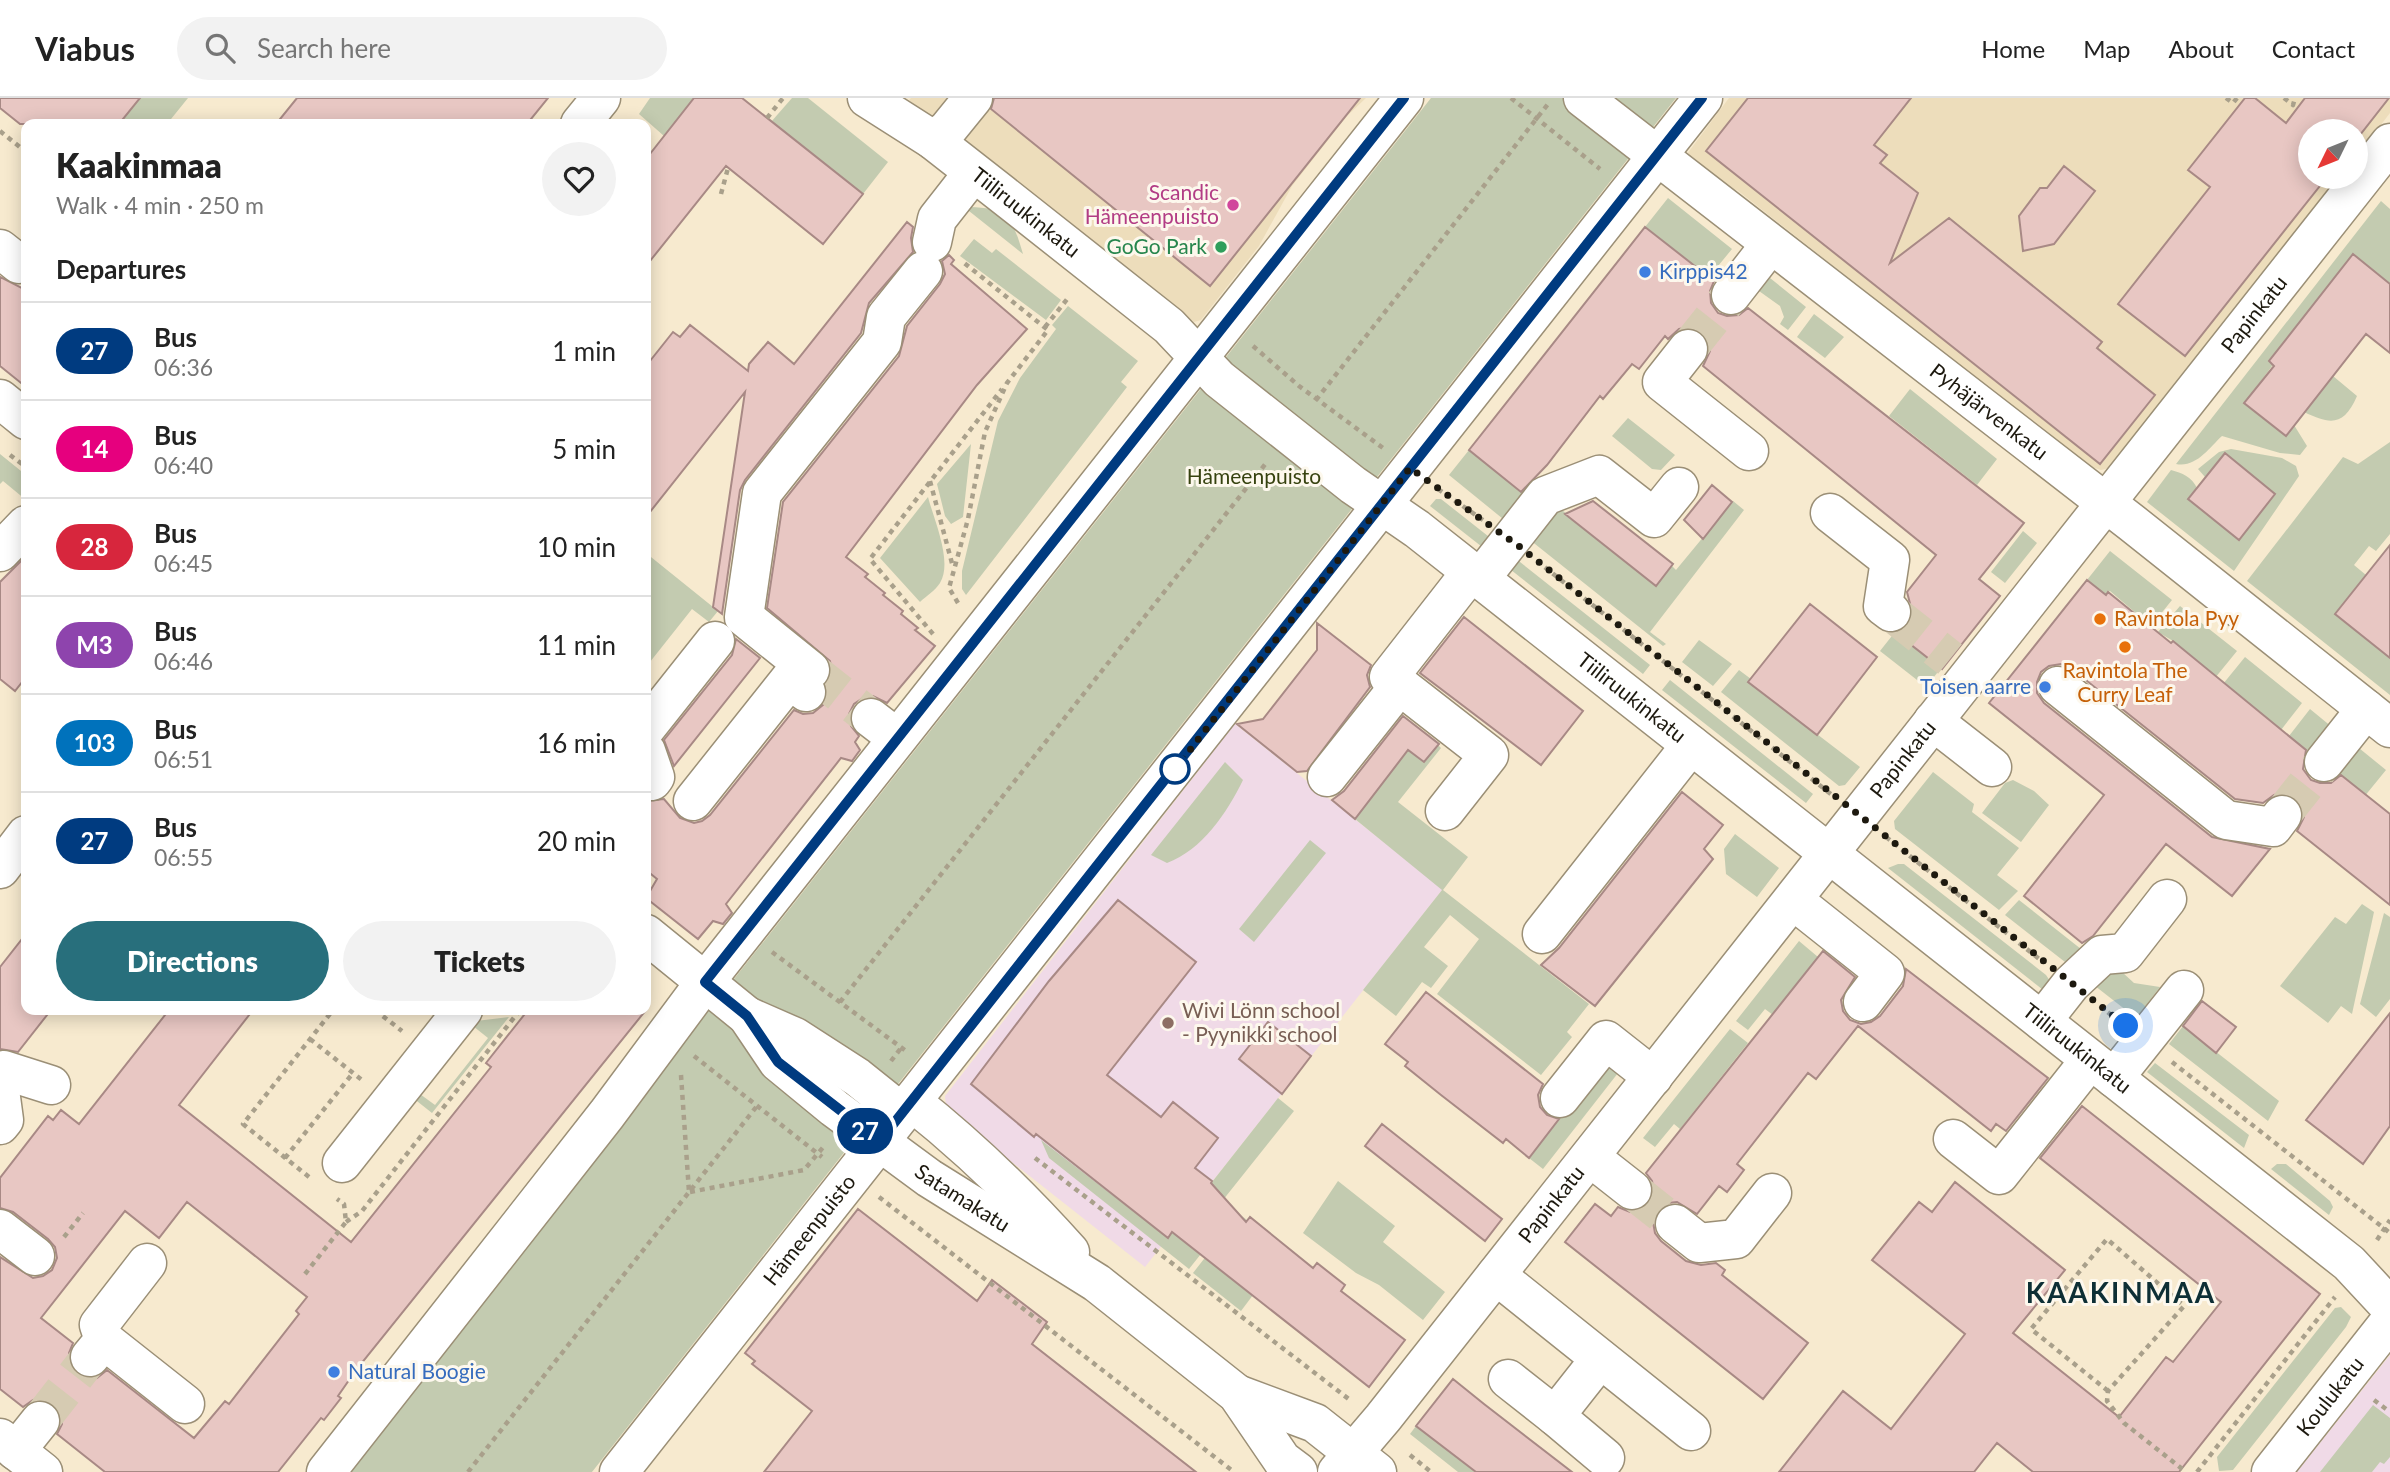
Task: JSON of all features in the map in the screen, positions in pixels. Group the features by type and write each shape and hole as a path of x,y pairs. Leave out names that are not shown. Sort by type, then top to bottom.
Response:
{"street":[{"path":"584,119 601,98"},
{"name":"Tiiliruukinkatu","path":"867,98 933,140 1169,326 1228,387 1476,575 2042,1021 2355,1270 2390,1307"},
{"path":"933,140 947,130 973,98"},
{"path":"326,1472 607,1114 705,982 878,736 1199,358 1404,98"},
{"name":"Hämeenpuisto","path":"619,1472 1703,98"},
{"name":"Pyhäjärvenkatu","path":"1566,100 1656,156 2378,719"},
{"name":"Papinkatu","path":"1361,1456 1496,1275 1933,721 1964,662 2105,504 2385,161"},
{"path":"694,801 790,679 808,681 744,617 762,493 882,342 886,317 938,257 937,219 988,183"},
{"path":"1725,290 1764,241"},
{"path":"1688,349 1662,382 1749,451"},
{"path":"0,400 21,416"},
{"path":"1445,811 1489,755 1389,677 1476,575 1510,540 1545,496 1599,475 1654,518 1679,487"},
{"path":"1830,513 1890,560 1883,606 1891,612"},
{"path":"0,552 21,529"},
{"path":"651,722 715,641"},
{"path":"1327,777 1400,685"},
{"path":"2058,686 2225,820 2273,827 2282,816"},
{"path":"2325,762 2378,719"},
{"path":"1933,721 1992,767"},
{"path":"1542,934 1690,745"},
{"path":"0,869 17,829"},
{"path":"2042,1021 2071,984 2102,955 2125,953 2167,899"},
{"path":"1793,900 1885,973 1863,1002"},
{"name":"Satamakatu","path":"651,938 747,1016 778,1062 898,1119 959,1140 1025,1201 1097,1283"},
{"path":"1953,1139 1999,1175 2102,1069 2144,1040 2184,990"},
{"path":"332,1175 459,1015"},
{"path":"1560,1098 1606,1040 1653,1077"},
{"path":"0,1125 4,1120 2,1080 51,1085"},
{"name":"Satamakatu","path":"898,1119 929,1178 1097,1283 1237,1394 1282,1460 1298,1472"},
{"path":"1590,1157 1632,1190"},
{"path":"1675,1224 1699,1243 1736,1239 1772,1193"},
{"path":"0,1229 48,1248"},
{"path":"147,1263 99,1325 97,1348 185,1404"},
{"path":"1496,1275 1691,1430"},
{"name":"Koulukatu","path":"2271,1472 2390,1321"},
{"path":"1555,1416 1600,1359"},
{"path":"1508,1379 1605,1458"},
{"name":"Satamakatu","path":"1237,1394 1315,1423 1361,1456"},
{"path":"20,1453 40,1421"}],"path":[{"path":"767,118 783,98"},
{"path":"1511,98 1601,170"},
{"path":"2226,98 2233,103 2237,98"},
{"path":"2284,98 2294,105 2295,98"},
{"path":"1310,408 1536,119 1566,100"},
{"path":"0,131 21,148"},
{"path":"721,194 728,168"},
{"path":"938,257 1048,330 870,559 940,643"},
{"path":"1045,327 1068,298"},
{"path":"1243,337 1316,399 1510,540 2390,1233"},
{"path":"963,613 949,588 968,520 985,432 1007,383"},
{"path":"840,1002 1270,458"},
{"path":"930,481 954,568"},
{"path":"761,944 901,1048"},
{"path":"330,1015 243,1124 285,1158 332,1175 344,1204 346,1222"},
{"path":"305,1274 346,1222 362,1211 516,1015"},
{"path":"668,1029 681,1045 819,1153 809,1166 791,1173 689,1193"},
{"path":"310,1039 390,1102"},
{"path":"681,1067 689,1193"},
{"path":"285,1158 353,1073"},
{"path":"468,1472 757,1106"},
{"path":"1028,1153 1349,1399 1361,1456 1431,1472"},
{"path":"876,1195 1234,1472"},
{"path":"48,1248 83,1213"},
{"path":"2197,1472 2355,1270 2390,1220"},
{"path":"2108,1391 2031,1329 2107,1239 2183,1306 2108,1391 2107,1401 2124,1423 2186,1472"},
{"path":"2369,1395 2390,1412"}],"shaded area":[{"path":"1366,98 1347,116 1292,186 1259,246 1201,320 1194,322 917,107 909,100"},
{"path":"1729,98 2390,98 2390,113 2368,141 2368,119 2298,119 2298,189 2330,189 2109,468 2101,470 2086,465 1737,190 1719,188 1687,154"},
{"name":"Wivi Lönn school - Pyynikki school","path":"1235,724 1443,889 1145,1267 956,1118 946,1106 945,1096"},
{"path":"2390,1355 2390,1472 2297,1472"}],"green space":[{"path":"140,98 188,98 171,119 123,119"},
{"path":"650,98 694,98 664,136 651,125 651,119 645,119 639,114"},
{"path":"792,98 808,98 888,162 863,194 771,122"},
{"name":"Hämeenpuisto","path":"1431,98 1676,98 592,1472 344,1472"},
{"path":"1668,198 1732,249 1709,277 1645,227"},
{"path":"2381,201 2390,209 2390,284 2353,255 2245,403 2294,425 2307,446 2300,455 2280,453 2222,436 2196,460 2176,464"},
{"path":"964,207 989,209 1005,216 1015,230 1023,254"},
{"path":"974,239 992,253 996,249 1061,300 1046,320 960,256"},
{"path":"1770,278 1806,307 1788,330 1780,324 1784,317 1780,306 1759,291"},
{"path":"1068,306 1138,361 1121,382 1127,387 966,595 962,589 962,571 998,421 1020,378 1056,329 1052,325"},
{"path":"1814,314 1844,337 1825,358 1797,337"},
{"path":"2333,376 2357,396 2347,413 2342,418 2329,421 2304,412"},
{"path":"1910,389 1997,459 1977,485 1889,416"},
{"path":"1628,418 1675,455 1661,470 1652,469 1612,436"},
{"path":"2390,442 2390,534 2376,551 2369,546 2354,565 2366,575 2335,614 2385,654 2390,648 2390,695 2247,581 2343,457 2358,464"},
{"path":"971,444 963,517 951,524 945,516 937,484"},
{"path":"2231,449 2282,458 2296,466 2299,476 2234,571 2147,502 2171,470 2179,473 2189,478 2197,488 2188,499 2239,539 2275,494 2225,453 2205,477 2198,469 2219,452"},
{"path":"1469,450 1524,491 1508,523 1449,475"},
{"path":"0,454 21,471 21,496 3,481 0,484"},
{"path":"928,497 941,541 944,564 940,583 920,602 880,558"},
{"path":"1436,499 1441,499 1493,540 1486,550 1430,506"},
{"path":"1733,501 1744,510 1650,632 1666,644 1663,646 1525,536 1552,502 1656,586 1672,566 1676,570"},
{"path":"2023,531 2037,543 2005,583 1991,572"},
{"path":"2110,551 2172,600 2151,626 2110,591 2105,594 2087,580"},
{"path":"651,557 718,611 709,622 692,609 651,661"},
{"path":"1515,558 1650,665 1643,674 1506,566"},
{"path":"2180,606 2237,651 2215,678 2173,641 2158,632"},
{"path":"1895,632 1941,668 1926,687 1880,651"},
{"path":"1699,640 1732,664 1713,686 1682,662"},
{"path":"2245,657 2302,703 2281,730 2223,684"},
{"path":"1739,670 1751,679 1749,682 1860,767 1845,785 1839,786 1721,692"},
{"path":"1670,680 1813,794 1806,803 1662,690"},
{"path":"2310,709 2338,732 2314,756 2289,736"},
{"path":"2354,744 2386,770 2364,797 2334,769"},
{"path":"1438,745 1441,748 1398,802 1468,857 1443,890 1589,1004 1567,1032 1572,1037 1541,1075 1437,994 1479,939 1450,915 1424,947 1448,966 1431,988 1422,982 1396,1016 1363,990 1442,890 1355,819 1408,750 1424,762"},
{"path":"1225,762 1243,780 1212,829 1191,849 1167,863 1151,855"},
{"path":"1933,772 1974,804 1972,812 2019,848 1997,875 2018,891 1999,910 1895,829 1894,821"},
{"path":"2013,780 2034,791 2049,805 2021,842 1982,813 2005,783"},
{"path":"1735,834 1779,868 1757,897 1726,874 1724,849"},
{"path":"1310,840 1326,853 1254,942 1239,929"},
{"path":"1904,864 2046,975 2050,981 2047,993 1888,868"},
{"path":"2019,900 2086,953 2074,969 2005,915"},
{"path":"2362,904 2374,912 2352,1014 2341,1006 2328,1023 2280,986 2335,917 2346,924"},
{"path":"2384,913 2390,917 2390,999 2376,1017 2360,1004"},
{"path":"1799,941 1818,957 1773,1015 1765,1009 1748,1030 1736,1021"},
{"path":"2110,969 2122,972 2134,983 2160,987 2136,1018 2090,982"},
{"path":"509,1017 432,1113 408,1094 413,1089 435,1105 488,1038 468,1022"},
{"path":"2183,1026 2279,1101 2268,1121 2169,1044"},
{"path":"1730,1029 1748,1043 1680,1129 1674,1124 1655,1147 1643,1138"},
{"path":"1603,1060 1618,1073 1543,1169 1529,1158"},
{"path":"2155,1063 2249,1135 2244,1148 2147,1072"},
{"path":"1278,1098 1294,1111 1223,1200 1235,1211 1189,1269 1049,1158 1041,1140 1168,1238"},
{"path":"2277,1164 2286,1164 2330,1201 2333,1207 2329,1215 2271,1169"},
{"path":"1338,1181 1395,1226 1383,1242 1445,1292 1423,1320 1379,1285 1356,1273 1303,1233"},
{"path":"1239,1214 1247,1220 1253,1295 1241,1311 1193,1273"},
{"path":"2341,1307 2351,1317 2346,1327 2233,1470 2219,1471 2217,1457 2335,1308"},
{"path":"2373,1405 2390,1418 2390,1457 2384,1464 2380,1462 2372,1472 2320,1472"},
{"path":"1416,1426 1475,1472 1458,1472 1410,1434"}],"building":[{"path":"0,98 140,98 123,119 21,119 20,124 0,108"},
{"path":"297,98 548,98 531,119 280,119"},
{"path":"694,98 742,98 863,194 823,244 726,166 651,260 651,153"},
{"path":"994,98 1360,98 1210,286 991,109"},
{"path":"1748,98 1911,98 1874,145 1887,155 1880,163 1918,193 1890,263 1949,218 2102,342 2097,348 2155,395 2100,464 1706,151"},
{"path":"2245,98 2255,98 2286,123 2305,98 2389,98 2368,125 2368,119 2298,119 2298,189 2317,189 2185,356 2118,304 2210,187 2188,170"},
{"path":"2064,166 2095,191 2054,244 2023,251 2019,216 2040,188 2047,188"},
{"path":"907,222 913,227 913,252 869,303 861,333 745,480 740,490 722,614 713,607 745,392 651,511 651,360 673,332 680,337 690,325 748,371 749,364 768,342 794,364"},
{"path":"1645,227 1714,281 1710,291 1711,303 1718,313 1727,316 1739,315 1748,308 2024,523 1979,579 2000,596 1942,669 1896,633 1908,626 1913,615 1907,592 1936,555 1703,366 1710,351 1708,340 1701,331 1690,327 1679,329 1668,339 1665,336 1639,369 1632,364 1603,399 1600,396 1547,465 1521,492 1469,450"},
{"path":"2353,254 2390,284 2390,353 2366,334 2286,436 2244,403 2274,366 2269,361"},
{"path":"949,255 954,260 951,264 1027,329 977,385 846,557 868,574 865,577 903,611 901,614 918,628 915,630 935,646 887,703 873,696 854,704 849,714 851,726 859,736 855,742 860,750 852,761 841,758 726,904 732,913 723,924 713,921 698,939 651,902 651,889 657,879 651,874 651,800 664,799 680,818 694,823 702,821 710,815 794,710 803,714 813,713 823,705 832,673 830,661 767,608 783,502 899,356 907,326 945,274 942,261"},
{"path":"0,277 21,288 21,383 0,366"},
{"path":"2225,453 2275,494 2239,540 2188,499"},
{"path":"1712,485 1732,502 1703,539 1684,520"},
{"path":"1593,501 1673,564 1656,586 1565,514"},
{"path":"2390,545 2390,658 2335,614"},
{"path":"21,561 21,683 15,691 0,679 0,582"},
{"path":"2087,580 2106,595 2108,592 2171,643 2173,641 2306,750 2303,769 2311,780 2331,783 2341,775 2390,814 2390,905 2297,831 2304,817 2302,806 2295,797 2285,793 2274,795 2263,803 2235,799 2072,669 2061,664 2049,666 2041,672 2037,693 2044,703 2212,837 2270,849 2232,896 2166,844 2093,936 2082,943 2024,896 2104,795 1989,703"},
{"path":"1810,604 1877,657 1817,735 1748,682"},
{"path":"1464,617 1583,711 1541,765 1420,673"},
{"path":"1317,623 1371,665 1367,675 1370,687 1307,771 1297,772 1237,724 1263,719 1317,650"},
{"path":"736,639 760,658 674,766 664,740 732,655"},
{"path":"1403,716 1439,744 1424,762 1408,750 1355,819 1332,800 1344,791"},
{"path":"1682,792 1723,825 1704,849 1713,859 1595,1006 1541,965 1559,948"},
{"path":"1118,900 1196,962 1107,1075 1161,1117 1173,1102 1218,1138 1195,1168 1212,1181 1246,1222 1250,1217 1313,1268 1317,1263 1345,1285 1341,1291 1405,1340 1369,1387 1172,1232 1168,1238 1036,1134 1034,1137 971,1084 1049,981"},
{"path":"21,940 21,1015 47,1015 18,1052 0,1049 0,967"},
{"path":"1823,951 1855,977 1841,1000 1843,1011 1850,1020 1861,1024 1880,1016 1903,986 1906,969 2048,1078 2006,1131 1996,1124 1991,1131 1858,1026 1816,1079 1808,1073 1737,1164 1744,1170 1727,1192 1719,1186 1697,1214 1677,1202 1668,1203 1658,1210 1653,1222 1655,1233 1661,1241 1686,1261 1701,1265 1716,1263 1725,1270 1722,1275 1808,1343 1763,1399 1565,1242 1595,1204 1611,1216 1618,1207 1630,1212 1649,1204 1654,1192 1652,1181 1646,1173"},
{"path":"1426,992 1543,1084 1538,1095 1540,1107 1547,1115 1559,1119 1529,1158 1506,1139 1503,1143 1441,1095 1405,1066 1408,1062 1385,1044"},
{"path":"2202,1001 2236,1027 2216,1053 2183,1026"},
{"path":"2390,1013 2390,1126 2363,1164 2306,1120"},
{"path":"165,1015 249,1015 179,1105 351,1242 491,1067 486,1063 524,1015 642,1015 356,1370 338,1396 341,1398 324,1420 321,1418 278,1472 105,1472 57,1434 62,1424 60,1412 54,1404 43,1399 33,1400 23,1407 0,1389 0,1257 33,1278 52,1270 57,1258 55,1247 48,1239 13,1212 0,1208 0,1178 48,1116 53,1120 61,1110 79,1124","holes":["187,1202 307,1297 296,1311 299,1314 229,1404 225,1401 194,1438 107,1370 97,1378 87,1379 77,1374 69,1364 73,1343 41,1318 125,1211 159,1238"]},
{"path":"1268,1022 1311,1056 1282,1094 1239,1059"},
{"path":"2082,1106 2320,1294 2179,1472 2033,1472 1997,1443 1974,1472 1779,1472 1843,1391 1891,1429 1965,1334 1872,1260 1919,1202 1932,1212 1955,1182 2065,1270 2013,1333 2119,1417 2166,1357 2173,1362 2221,1302 2040,1158"},
{"path":"1382,1124 1502,1219 1485,1241 1365,1146"},
{"path":"858,1209 977,1301 992,1280 1047,1322 1032,1344 1196,1472 764,1472 812,1411 752,1364 755,1361 745,1353"},
{"path":"1453,1379 1572,1472 1476,1472 1416,1426"}],"tunnel":[{"path":"1688,349 1731,295"},
{"path":"1891,612 1950,659"},
{"path":"810,670 871,718"},
{"path":"2282,815 2324,762"},
{"path":"1632,1190 1675,1224"},
{"path":"40,1421 90,1357"}],"bus line":[{"name":"27","path":"1404,98 705,982 747,1016 778,1062 880,1141 1702,98"}],"place":[{"name":"Scandic Hämeenpuisto","path":"1233,205"},
{"name":"GoGo Park","path":"1221,247"},
{"name":"Kirppis42","path":"1645,272"},
{"name":"Ravintola Pyy","path":"2100,619"},
{"name":"Ravintola The Curry Leaf","path":"2125,647"},
{"name":"Toisen aarre","path":"2045,687"},
{"name":"Wivi Lönn school - Pyynikki school","path":"1168,1023"},
{"name":"Natural Boogie","path":"334,1372"}],"district":[{"name":"KAAKINMAA","path":"2121,1293"}],"route":[{"path":"1175,769 1410,468 1520,547 2126,1026"}]}
